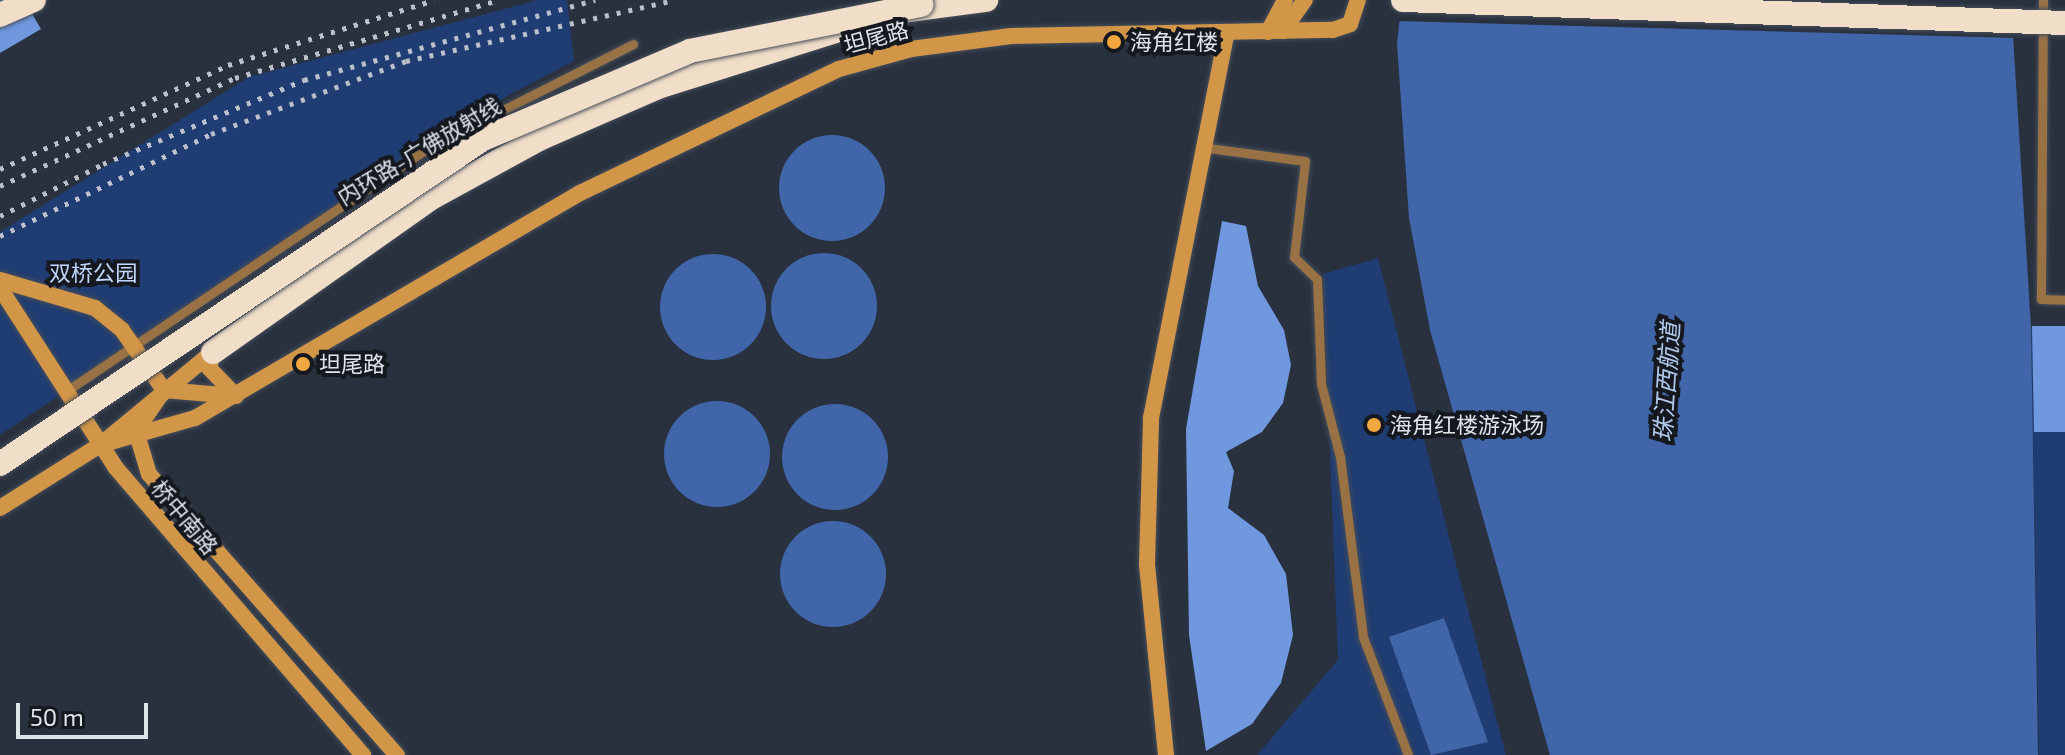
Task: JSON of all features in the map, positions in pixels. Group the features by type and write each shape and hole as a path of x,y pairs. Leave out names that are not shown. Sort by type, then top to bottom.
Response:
{"highway":[{"path":"0,15 34,0"},
{"path":"213,352 357,248 474,174 575,121 714,68 921,5 986,0"},
{"path":"1403,0 2065,23"},
{"name":"内环路-广佛放射线","path":"0,464 483,139 690,51 921,5"}],"street":[{"path":"1276,32 1285,0"},
{"path":"1276,32 1305,0"},
{"name":"坦尾路","path":"100,445 136,440 236,396 608,178 839,69 911,49 1011,36 1276,32 1342,28 1358,0"},
{"path":"1166,755 1145,490 1159,356 1227,32"},
{"path":"0,280 95,308 134,346 164,390"},
{"name":"桥中南路","path":"0,288 100,445 363,755"},
{"path":"213,352 209,368 236,396"},
{"path":"0,508 100,445 213,352"},
{"path":"164,390 236,396"},
{"path":"136,440 139,421 164,390"},
{"name":"桥中南路","path":"136,440 161,490 397,755"}],"lane":[{"path":"2043,0 2041,299 2065,300"},
{"path":"65,392 428,148 633,44"},
{"path":"1201,147 1305,161 1294,257 1317,279 1321,384 1340,457 1363,637 1408,755"}],"green space":[{"name":"双桥公园","path":"538,0 567,0 574,61 509,95 0,435 0,232 249,77"},
{"name":"海角红楼游泳场","path":"1378,258 1506,755 1257,755 1338,660 1323,274"},
{"path":"2065,327 2065,755 2039,755 2031,328"}],"water":[{"name":"珠江西航道","path":"1402,0 2012,19 2031,328 2038,755 1550,755 1430,330 1409,218 1397,43"},
{"path":"832,135 852,139 870,150 881,168 885,188 881,208 870,226 852,237 832,241 812,237 794,226 783,208 779,188 783,168 794,150 812,139"},
{"path":"824,253 844,257 862,268 873,286 877,306 873,326 862,344 844,355 824,359 804,355 786,344 775,326 771,306 775,286 786,268 804,257"},
{"path":"713,254 733,258 751,269 762,287 766,307 762,327 751,345 733,356 713,360 693,356 675,345 664,327 660,307 664,287 675,269 693,258"},
{"path":"717,401 737,405 755,416 766,434 770,454 766,474 755,492 737,503 717,507 697,503 679,492 668,474 664,454 668,434 679,416 697,405"},
{"path":"835,404 855,408 873,419 884,437 888,457 884,477 873,495 855,506 835,510 815,506 797,495 786,477 782,457 786,437 797,419 815,408"},
{"path":"833,521 853,525 871,536 882,554 886,574 882,594 871,612 853,623 833,627 813,623 795,612 784,594 780,574 784,554 795,536 813,525"},
{"path":"1444,618 1488,742 1431,755 1389,637"}],"pier":[{"path":"1398,0 2019,0 2017,38 1395,21"}],"building":[{"path":"0,0 24,0 41,29 0,53"},
{"path":"1222,221 1246,226 1258,286 1284,330 1291,365 1283,403 1262,432 1226,452 1234,471 1228,508 1264,535 1286,574 1293,635 1281,683 1252,724 1206,751 1189,635 1186,429"},
{"path":"2032,326 2065,326 2065,432 2034,432"}],"railway":[{"path":"0,169 228,65 434,0"},
{"path":"0,186 235,78 499,0"},
{"path":"0,216 103,164 304,80 595,0"},
{"path":"0,236 211,134 406,61 674,0"}],"place":[{"name":"海角红楼","path":"1114,42"},
{"name":"坦尾路","path":"303,364"},
{"name":"海角红楼游泳场","path":"1374,425"}]}
